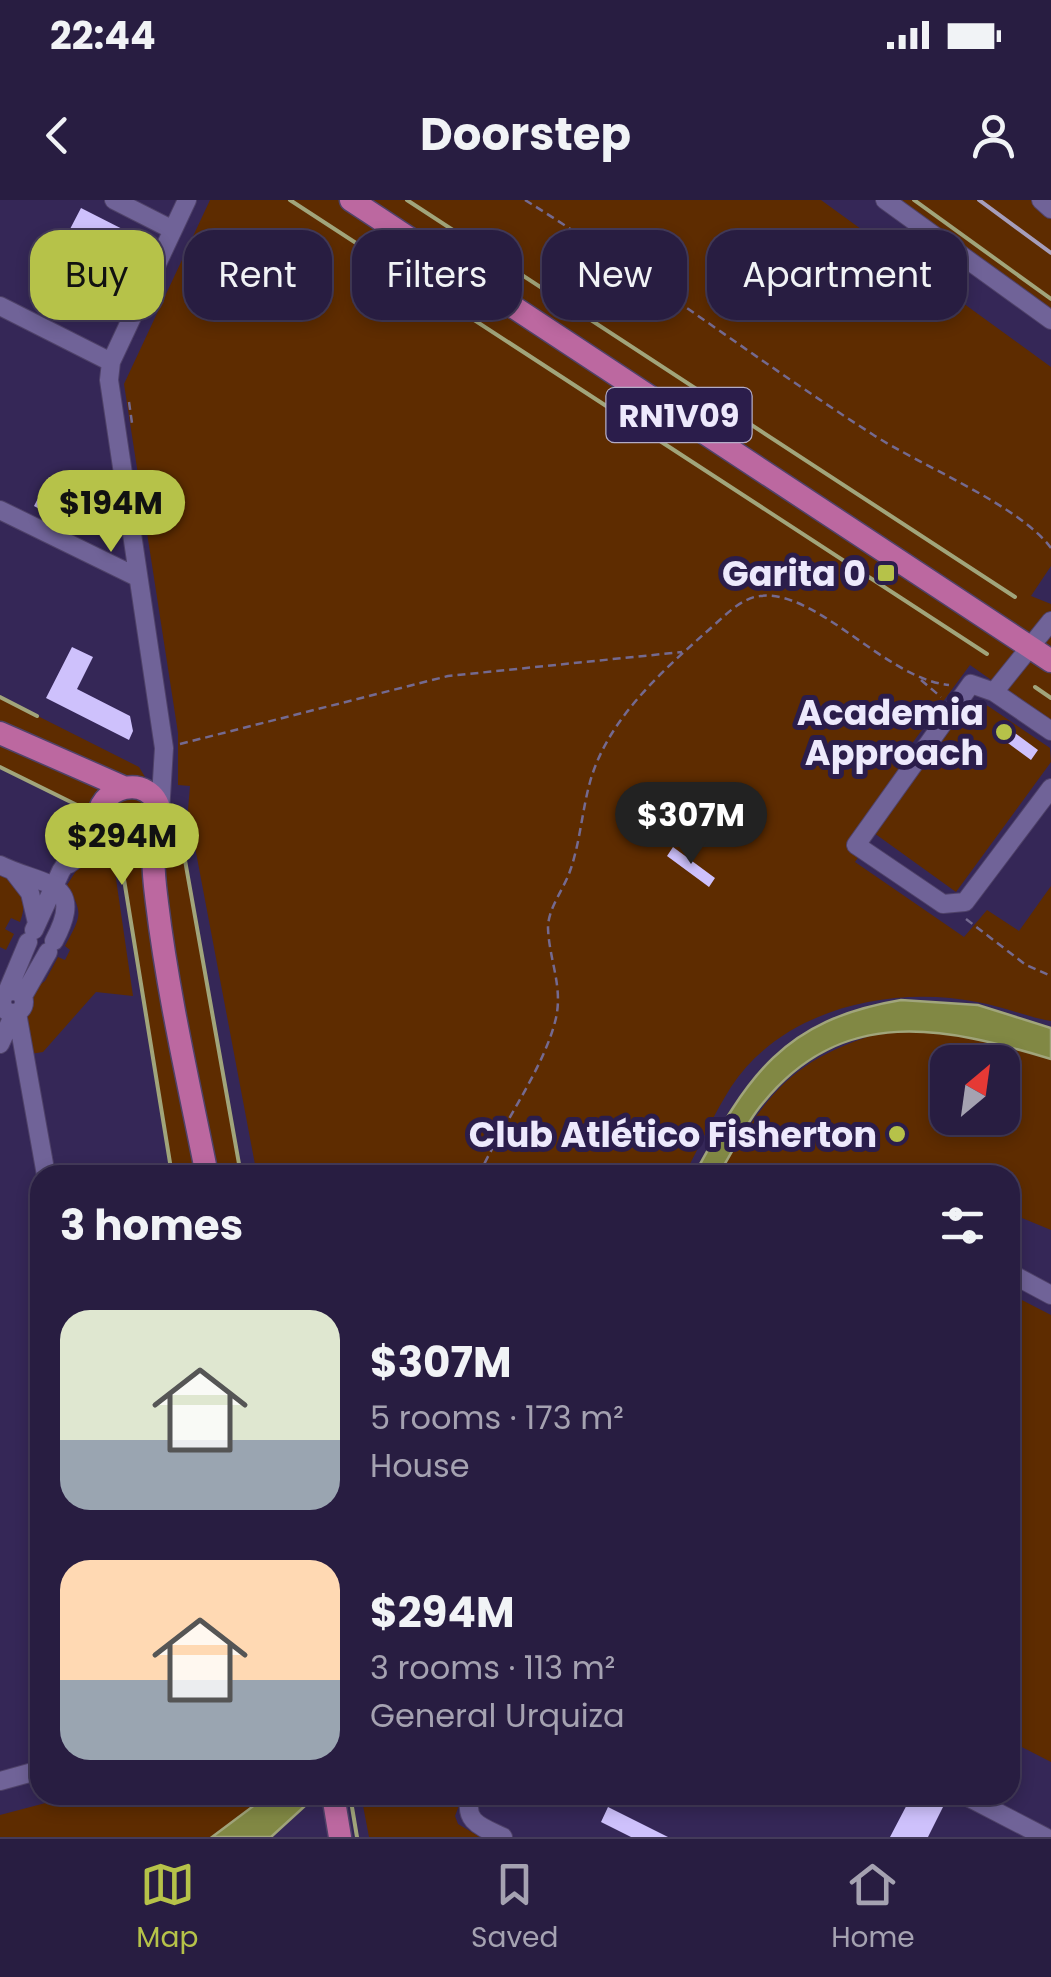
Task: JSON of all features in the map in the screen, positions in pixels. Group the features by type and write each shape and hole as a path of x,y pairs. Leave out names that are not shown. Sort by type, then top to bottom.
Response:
{"main road":[{"name":"RN1V09","path":"350,200 1051,661"},
{"path":"0,732 57,761 150,795 158,823 153,853 157,903 204,1165"},
{"path":"57,761 86,784 98,813 101,834 144,873 157,903"},
{"path":"98,813 108,794 127,786"},
{"path":"120,848 143,846 158,823"},
{"path":"335,1805 340,1837"}],"street":[{"path":"114,200 174,230"},
{"path":"158,823 164,750 109,380 112,362 187,200"},
{"path":"885,200 1051,320"},
{"path":"1041,200 1051,209"},
{"path":"0,306 112,362"},
{"path":"0,510 138,577"},
{"path":"994,692 1051,621"},
{"path":"1051,731 994,692 966,690 856,845 943,904 955,906 965,902 1051,788"},
{"path":"127,786 148,778 164,750"},
{"path":"0,1044 8,1005 40,943 58,878 98,813"},
{"path":"58,878 85,853 120,848"},
{"path":"6,868 58,878"},
{"path":"6,868 30,893 40,943"},
{"path":"8,1005 44,1165"},
{"path":"1020,1278 1051,1295"},
{"path":"0,1780 30,1772"},
{"path":"470,1805 471,1820 503,1837"},
{"path":"984,1805 1046,1837"}],"path":[{"path":"525,200 640,272 870,434 1021,520 1051,548"},
{"path":"483,1165 556,1018 558,985 548,926 570,871 591,778 606,741 625,712 684,652 757,596 785,597 916,675 941,696 966,690"},
{"path":"164,750 448,676 684,652"},
{"path":"916,675 966,690"},
{"path":"974,927 1026,965 1051,976"}],"shaded area":[{"path":"210,200 821,200 862,230 707,230 707,320 967,320 967,306 1051,367 1051,566 1031,596 1051,604 1051,722 970,665 902,757 920,770 968,706 985,704 1050,748 1051,762 956,892 874,833 855,862 964,937 987,910 1019,931 1051,886 1051,1021 977,1002 909,997 840,1009 808,1021 753,1060 718,1108 689,1165 255,1165 188,810 190,786 178,785 178,733 124,384 154,320 164,320 164,298 184,256 184,320 332,320 332,230 196,230"},
{"path":"885,200 1051,200 1051,320 967,259 967,230 926,230"},
{"path":"0,697 139,767 174,825 183,849 239,1165 170,1165 122,867 83,808 0,767"},
{"path":"110,857 133,996 96,992 43,1052 30,1054 23,1021 32,1003 31,991 45,981 58,957 65,960 70,950 65,946 77,921 78,909 67,885 83,860"},
{"path":"0,872 13,882 23,899 20,922 11,918 5,929 14,934 6,950 0,947"},
{"path":"901,1000 978,1005 1051,1028 1051,1059 1020,1050 1020,1045 934,1033 897,1032 861,1037 827,1050 794,1071 757,1111 724,1165 700,1165 752,1081 797,1038 826,1022"},
{"name":"Club Atlético Fisherton","path":"890,1030 949,1031 1000,1045 930,1045 930,1135 1020,1135 1020,1050 1051,1059 1051,1230 1020,1217 1020,1165 724,1165 769,1100 806,1066 856,1041"},
{"path":"1020,1299 1051,1315 1051,1762 1020,1746"},
{"path":"38,1805 255,1805 212,1837 0,1837 0,1815"},
{"path":"255,1805 306,1805 271,1837 212,1837"},
{"path":"363,1805 459,1805 455,1816 458,1824 480,1837 369,1837"}],"building":[{"path":"81,208 124,230 70,230"},
{"path":"49,477 104,505 106,519 56,494 47,513 34,506"},
{"path":"72,647 93,657 77,689 130,716 133,731 129,740 46,698"},
{"path":"1000,722 1038,750 1031,760 993,732"},
{"path":"673,847 715,878 709,887 667,856"},
{"path":"907,1805 944,1805 928,1837 890,1837"},
{"path":"608,1807 668,1837 631,1837 601,1822"}],"waterway":[{"path":"290,200 987,654"},
{"path":"407,200 1015,597"},
{"path":"914,200 1051,299"},
{"path":"1035,687 1051,698"},
{"path":"0,697 37,716"},
{"path":"0,767 83,808"},
{"path":"174,825 183,849 239,1165"},
{"path":"122,867 170,1165"},
{"path":"352,1805 357,1837"}],"railway":[{"path":"979,200 1051,253"}],"place":[{"name":"Garita 0","path":"886,573"},
{"name":"Academia Approach","path":"1004,732"},
{"name":"Club Atlético Fisherton","path":"897,1134"}]}
